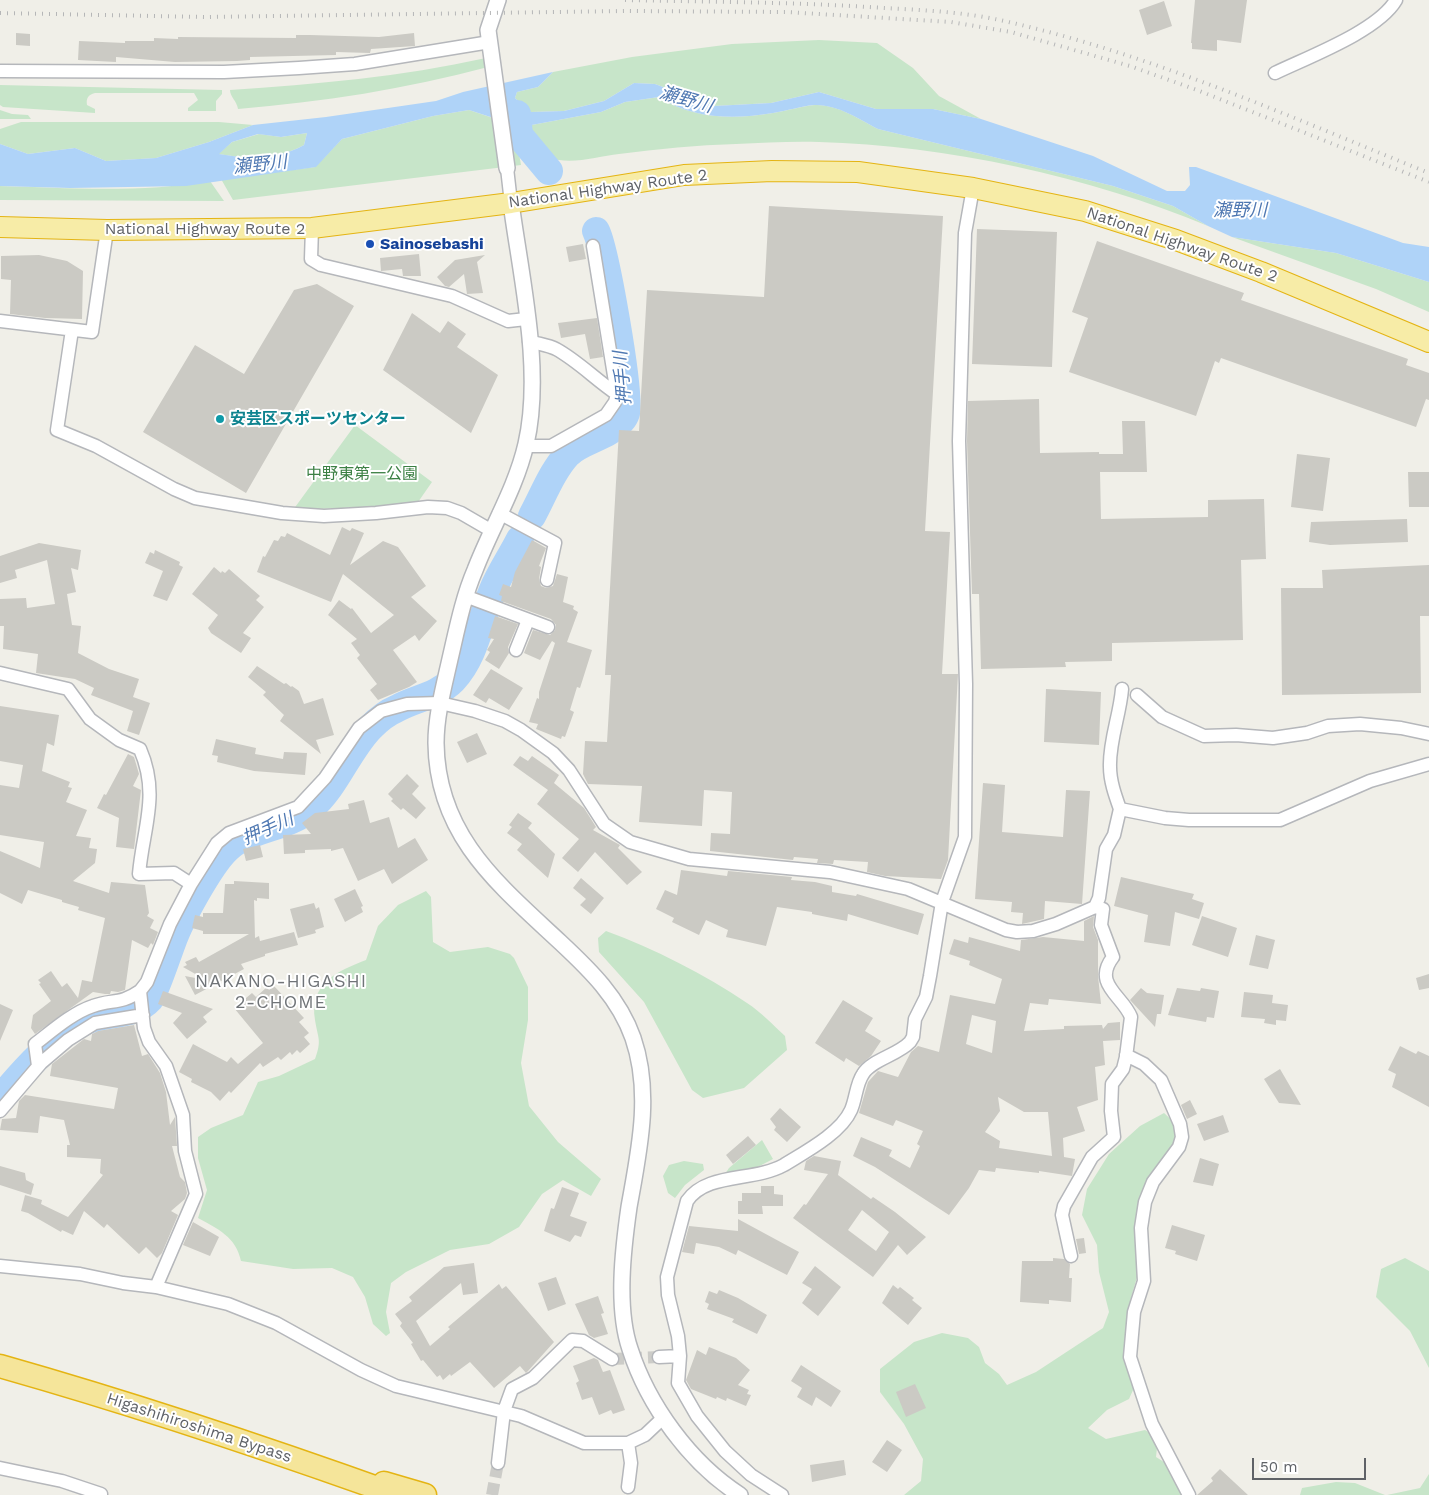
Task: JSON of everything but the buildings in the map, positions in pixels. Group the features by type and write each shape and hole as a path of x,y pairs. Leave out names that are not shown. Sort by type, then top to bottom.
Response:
{"highway":[{"name":"National Highway Route 2","path":"0,227 107,230 312,228 511,203 684,175 772,171 858,172 973,188 1085,211 1176,240 1261,272 1429,342"},
{"name":"Higashihiroshima Bypass","path":"0,1366 85,1390 397,1495"},
{"path":"261,1448 376,1495"},
{"path":"261,1448 425,1495"}],"street":[{"path":"498,0 489,21 488,30 529,341 532,387 526,446 500,514 465,596 440,703 436,743 443,794 449,812 467,846 509,896 589,968 617,1005 634,1039 639,1062 644,1112 625,1240 624,1305 629,1347 663,1418 715,1477 740,1495"},
{"path":"1275,73 1338,43 1387,13 1396,0"},
{"path":"0,70 224,72 356,64 491,49"},
{"path":"782,1495 751,1475 725,1451 697,1416 678,1383 680,1356 678,1336 668,1295 667,1277 687,1201 696,1190 712,1182 755,1176 781,1166 822,1142 844,1122 852,1109 863,1074 905,1046 913,1036 915,1019 926,997 942,902 965,837 966,684 959,441 966,232 973,188"},
{"path":"312,228 311,259 321,265 452,296 508,321 526,319"},
{"path":"0,321 92,332 107,230"},
{"path":"526,446 551,446 606,415 616,402 617,394 593,246"},
{"path":"72,330 57,430 96,446 174,489 195,498 282,514 324,516 428,507 447,508 461,513 492,531"},
{"path":"529,341 560,351 617,394"},
{"path":"500,514 555,543 547,580"},
{"path":"465,596 548,628"},
{"path":"516,650 528,620"},
{"path":"0,673 68,689 90,719 126,744 140,749 148,765 151,794 139,874 174,873 191,884"},
{"path":"1095,907 1099,898 1106,849 1114,835 1120,809 1115,794 1110,763 1122,689"},
{"path":"1137,696 1162,716 1204,736 1236,735 1273,738 1306,733 1328,726 1360,724 1401,728 1429,734"},
{"path":"38,1065 35,1044 83,1010 95,1005 128,999 140,991 147,982 170,924 191,884 217,843 229,833 298,807 325,778 359,728 381,711 408,704 440,703 505,721 546,746 569,770 604,824 630,842 689,859 830,872 908,890 942,902 1006,930 1017,932 1033,931 1056,924 1095,907 1103,909 1102,925 1113,957 1108,963 1107,979 1109,988 1132,1017 1122,1069 1112,1084 1111,1111 1114,1137 1092,1156 1064,1206 1062,1215 1071,1256"},
{"path":"1120,809 1173,819 1280,820 1370,781 1429,764"},
{"path":"140,991 144,1028 149,1042 166,1066 183,1115 185,1151 196,1194 156,1287"},
{"path":"0,1111 38,1065 68,1040 95,1023 143,1015"},
{"path":"1126,1054 1144,1064 1161,1080 1180,1124 1182,1137 1178,1147 1153,1182 1144,1202 1141,1228 1144,1281 1134,1312 1130,1357 1132,1368 1152,1424 1189,1495"},
{"path":"0,1266 80,1274 211,1299 254,1313 297,1333 361,1370 396,1386 435,1397 504,1411 584,1443 628,1443 645,1435 663,1418"},
{"path":"498,1463 504,1411 512,1389 533,1378 572,1340 582,1341 612,1359"},
{"path":"659,1357 680,1356"},
{"path":"628,1443 631,1463 628,1487"},
{"path":"0,1468 62,1481 101,1494"}],"green space":[{"path":"819,40 877,43 913,68 939,96 981,119 933,109 876,109 819,92 771,103 714,106 655,84 634,83 604,101 564,111 531,112 515,98 517,92 538,87 553,72 632,57 732,44"},
{"path":"486,58 488,67 457,75 395,88 301,103 238,109 230,92 230,90 390,75"},
{"path":"0,85 222,90 222,94 216,101 216,111 188,111 188,108 198,100 194,93 95,93 88,97 87,105 95,109 95,113 3,107 0,105"},
{"path":"659,97 699,114 728,117 743,117 804,106 823,105 848,113 878,129 1113,186 1173,206 1208,226 1163,208 1067,179 967,157 867,144 777,142 707,145 566,161 545,158 525,148 521,127 601,112 625,102"},
{"path":"0,110 12,114 28,115 31,119 0,119"},
{"path":"469,110 514,125 521,165 233,200 221,179 315,167 342,139 433,116"},
{"path":"21,122 219,122 253,125 209,142 156,158 106,161 75,148 28,154 0,144 0,129"},
{"path":"307,133 304,145 273,156 240,157 218,154 232,142 259,134 281,137"},
{"path":"210,181 224,201 0,200 0,186 132,188 185,185"},
{"path":"1232,237 1336,253 1429,282 1429,312 1376,289"},
{"name":"中野東第一公園","path":"355,425 432,482 416,505 293,510"},
{"path":"426,891 431,897 433,942 450,952 488,947 510,954 514,958 528,987 528,1020 521,1063 529,1106 558,1142 601,1179 591,1196 563,1180 542,1194 519,1227 489,1244 450,1250 406,1272 391,1283 386,1312 390,1333 386,1336 373,1324 365,1297 353,1277 332,1268 293,1269 241,1261 235,1246 225,1235 198,1218 207,1190 198,1158 198,1137 211,1128 243,1115 258,1082 279,1076 315,1059 319,1043 314,1007 316,997 321,988 336,974 366,960 378,926 398,905"},
{"path":"606,931 679,963 747,1003 762,1014 785,1036 787,1050 744,1088 703,1098 692,1090 644,1002 599,952 598,938"},
{"path":"1164,1113 1175,1123 1177,1141 1158,1170 1137,1211 1140,1267 1130,1301 1128,1338 1138,1379 1129,1399 1107,1410 1088,1428 1106,1439 1145,1430 1158,1438 1156,1457 1172,1467 1191,1495 904,1495 921,1481 923,1459 904,1424 880,1392 880,1369 914,1342 942,1333 968,1338 979,1347 985,1363 999,1374 1007,1385 1036,1372 1103,1328 1109,1312 1099,1272 1097,1245 1082,1215 1087,1189 1109,1154 1140,1126"},
{"path":"762,1140 773,1159 750,1171 723,1177 729,1168"},
{"path":"684,1161 703,1164 704,1170 685,1185 675,1198 668,1193 663,1176 669,1165"},
{"path":"1405,1258 1429,1271 1429,1368 1410,1331 1376,1297 1381,1269"},
{"path":"1429,1474 1429,1495 1387,1495 1420,1488"},
{"path":"1336,1482 1355,1483 1385,1495 1300,1495 1302,1488"}],"water":[{"name":"瀬野川","path":"553,72 538,87 517,92 515,98 531,112 564,111 604,101 634,83 655,84 714,106 771,103 819,92 876,109 933,109 981,119 1093,156 1167,191 1185,191 1190,185 1189,167 1196,167 1403,243 1429,247 1429,282 1336,253 1232,237 1173,206 1113,186 878,129 848,113 823,105 743,117 728,117 699,114 659,97 625,102 601,112 521,127 469,110 433,116 342,139 316,167 186,186 70,188 0,186 0,144 28,154 75,148 106,161 156,158 209,142 253,125 326,117 436,101 463,92","holes":["307,133 304,145 273,156 241,157 219,154 232,142 258,134 281,137"]}],"waterway":[{"name":"押手川","path":"517,114 519,135 549,171"},
{"name":"押手川","path":"532,516 552,476 568,454 581,445 610,431 617,426 626,413 627,401 621,352 605,264 596,231"},
{"name":"押手川","path":"0,1099 18,1077 50,1045 62,1036 86,1021 136,1009 150,999 188,907 212,867 227,849 256,832 290,821 310,809 327,790 370,728 385,715 403,705 433,694 453,680 467,661 495,585 520,539"}],"tunnel":[{"path":"612,1359 659,1357"},
{"path":"492,1495 498,1463"}],"railway":[{"path":"625,0 852,6 944,12 1004,21 1113,51 1220,88 1429,173"},
{"path":"0,13 205,17 625,11 786,12 951,22 1011,32 1130,66 1197,90 1429,182"}],"place":[{"name":"Sainosebashi","path":"370,244"},
{"name":"安芸区スポーツセンター","path":"220,419"}],"district":[{"name":"NAKANO-HIGASHI 2-CHOME","path":"281,992"}]}
